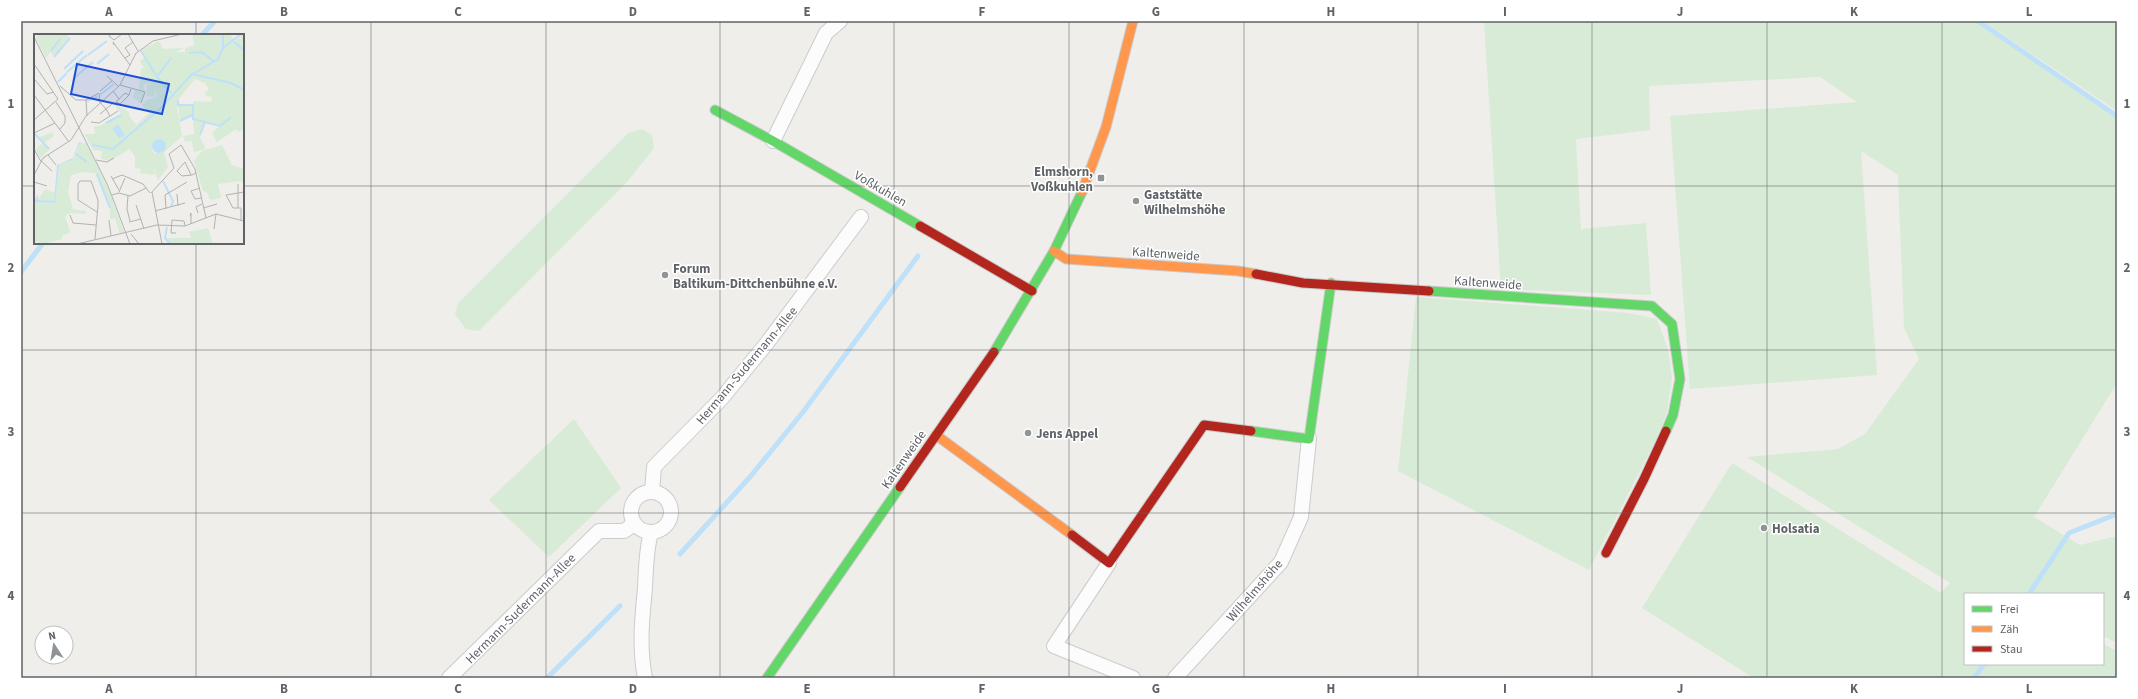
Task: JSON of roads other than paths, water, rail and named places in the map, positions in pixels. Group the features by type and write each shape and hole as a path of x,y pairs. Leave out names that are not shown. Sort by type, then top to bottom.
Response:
{"street":[{"path":"773,141 826,32 840,21"},
{"name":"Kaltenweide","path":"767,678 994,352 1032,291 1075,210 1090,174 1106,127 1133,21"},
{"name":"Voßkuhlen","path":"715,110 773,141 1032,291"},
{"name":"Hermann-Sudermann-Allee","path":"652,492 654,467 722,398 767,343 861,217"},
{"name":"Kaltenweide","path":"1054,251 1066,258 1238,271 1303,283 1331,283 1652,306 1672,324 1680,379 1673,415 1630,507 1606,553"},
{"name":"Wilhelmshöhe","path":"1175,678 1282,562 1302,516 1309,439 1331,283"},
{"path":"1132,678 1054,646 1204,425 1309,439"},
{"path":"936,435 1109,563"},
{"path":"652,492 663,497 670,507 671,513 667,524 657,531 651,532 641,530 634,524 630,512 632,505 640,495 652,492"},
{"name":"Hermann-Sudermann-Allee","path":"450,678 599,531 624,531 634,524"},
{"path":"645,678 640,655 647,547 651,532"}],"waterway":[{"path":"203,34 215,21"},
{"path":"1978,21 2117,116"},
{"path":"21,272 42,244"},
{"path":"680,554 750,477 803,412 918,256"},
{"path":"2030,593 2069,533 2117,514"},
{"path":"547,678 620,606"},
{"path":"1974,678 1983,665"}],"place":[{"name":"Elmshorn, Voßkuhlen","path":"1101,178"},
{"name":"Gaststätte Wilhelmshöhe","path":"1136,201"},
{"name":"Forum Baltikum-Dittchenbühne e.V.","path":"665,275"},
{"name":"Jens Appel","path":"1028,433"},
{"name":"Holsatia","path":"1764,528"}]}
